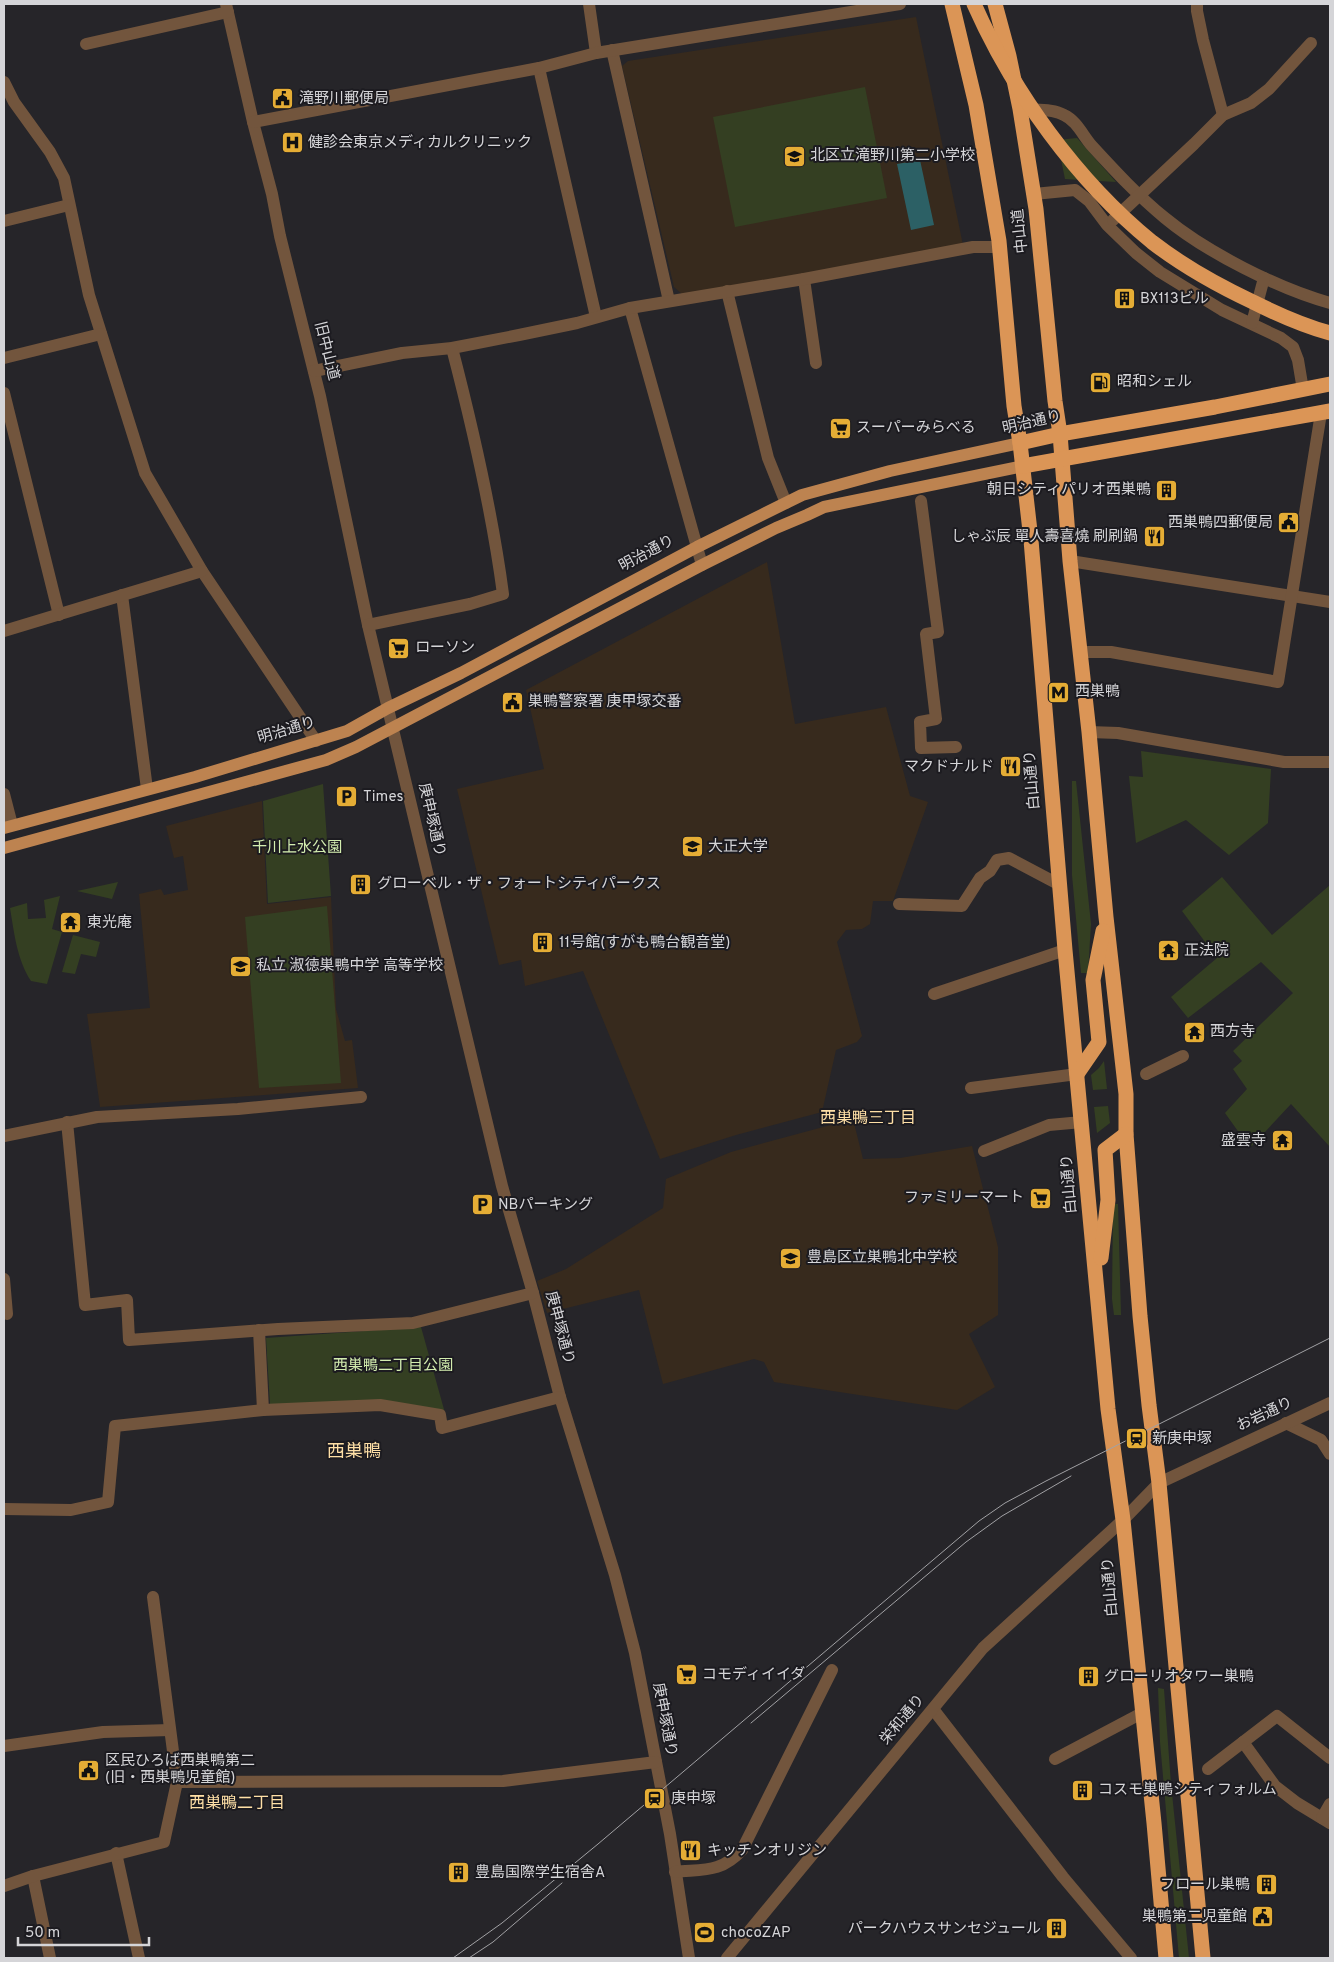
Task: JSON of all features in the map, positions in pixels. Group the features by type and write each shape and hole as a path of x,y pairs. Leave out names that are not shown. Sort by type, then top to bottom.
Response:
{"highway":[{"name":"中山道","path":"952,4 976,105 1000,246 1014,406"},
{"path":"974,4 991,39 1012,75 1052,136 1104,198 1130,224 1203,277 1264,308 1330,333"},
{"path":"979,4 1015,72 1055,132 1086,172 1134,220 1179,255 1234,288 1295,316 1330,328"},
{"name":"中山道","path":"995,4 1020,108 1034,194 1062,458"},
{"name":"明治通り","path":"1020,443 1060,434 1215,408 1330,384"},
{"name":"白山通り","path":"1014,406 1031,540 1065,950 1108,1409 1123,1520 1166,1958"},
{"path":"1023,466 1326,412"},
{"path":"1062,458 1070,561 1126,1094 1126,1134 1149,1404 1159,1483 1203,1958"},
{"path":"1077,1074 1099,1042 1093,980 1106,917"},
{"path":"1097,1286 1108,1200 1106,1150 1126,1134"}],"main road":[{"name":"明治通り","path":"8,827 347,731 697,547 802,495 890,471 1020,443"},
{"path":"4,848 326,760 356,747 702,565 776,528 824,507 1023,466"}],"street":[{"path":"589,4 596,53"},
{"path":"253,122 539,68 612,50 900,4"},
{"path":"1197,4 1196,11 1223,115"},
{"path":"86,44 227,8"},
{"name":"旧中山道","path":"227,8 314,371 368,625 388,708"},
{"path":"1107,225 1223,115 1251,103 1269,89 1311,43"},
{"path":"612,50 669,301"},
{"path":"539,68 596,317"},
{"path":"4,82 14,102 50,152 64,178 89,295 145,473 202,571 316,740"},
{"path":"1020,108 1063,114 1074,122 1088,142 1138,195 1166,219 1198,242 1264,278 1330,303"},
{"path":"1034,194 1075,190 1089,202 1107,225 1136,253 1160,272 1222,310 1281,338 1293,347 1298,360 1304,390"},
{"path":"4,221 70,205"},
{"path":"314,371 402,353 452,348 529,333 630,308 973,248 1000,246"},
{"path":"1252,323 1264,278"},
{"path":"804,279 816,363"},
{"path":"727,292 768,458 786,503"},
{"path":"630,308 702,565"},
{"path":"4,358 101,334"},
{"path":"368,625 470,604 503,594 498,554 476,443 452,348"},
{"path":"4,393 59,615"},
{"path":"1080,652 1111,652 1278,682 1326,412"},
{"path":"921,502 938,632 926,634 936,719 920,722 921,748 956,747"},
{"path":"1070,561 1330,602"},
{"path":"4,631 202,571"},
{"path":"122,595 147,789"},
{"name":"庚申塚通り","path":"388,708 502,1186 533,1293 560,1397 615,1575 635,1653 670,1834 689,1958"},
{"path":"1089,732 1118,733 1284,762 1330,762"},
{"path":"4,794 8,827"},
{"path":"899,904 962,906 980,878 990,871 997,860 1009,858 1060,885"},
{"path":"934,994 1065,950"},
{"path":"1146,1074 1183,1056"},
{"path":"971,1088 1077,1074"},
{"path":"4,1136 67,1122 97,1118 238,1110 361,1096"},
{"path":"67,1122 85,1305 127,1300 129,1340 259,1330 413,1323 533,1293"},
{"path":"984,1151 1049,1125 1082,1122"},
{"path":"4,1279 7,1314"},
{"path":"259,1330 263,1410"},
{"path":"4,1509 71,1510 108,1502 115,1426 263,1410 380,1405 440,1415 442,1428 560,1397"},
{"name":"お岩通り","path":"1159,1483 1330,1403"},
{"path":"1286,1423 1321,1440 1330,1454"},
{"name":"栄和通り","path":"727,1958 983,1648 1123,1520 1159,1483"},
{"path":"4,1886 116,1853 164,1842 177,1782 154,1597"},
{"path":"675,1872 720,1867 734,1859 742,1850 832,1670"},
{"path":"933,1708 1063,1877 1131,1958"},
{"path":"1055,1759 1142,1713"},
{"path":"1208,1769 1277,1716 1330,1758"},
{"path":"4,1746 103,1732 170,1730"},
{"path":"1243,1742 1275,1786 1326,1820 1330,1804"},
{"path":"177,1782 503,1781 656,1762"},
{"path":"116,1853 139,1958"},
{"path":"33,1876 50,1958"}],"shaded area":[{"name":"北区立滝野川第二小学校","path":"916,17 963,245 683,295 674,287 622,66 628,61"},
{"name":"大正大学","path":"767,562 795,724 886,707 910,796 928,802 893,901 873,901 870,924 862,929 846,930 837,942 862,1036 857,1042 836,1050 822,1112 736,1135 660,1159 583,971 525,986 521,960 499,965 457,789 544,769 526,690"},
{"name":"私立 淑徳巣鴨中学 高等学校","path":"262,801 267,904 331,897 336,1009 345,1041 352,1040 358,1088 100,1107 87,1014 150,1008 139,894 161,889 164,895 188,890 183,856 174,858 166,826"},
{"name":"豊島区立巣鴨北中学校","path":"853,1119 863,1159 900,1158 972,1146 998,1247 998,1315 969,1334 995,1387 957,1410 774,1382 764,1362 754,1359 663,1384 639,1290 547,1313 537,1281 566,1269 663,1208 666,1179 731,1152"}],"green space":[{"path":"865,87 887,198 735,227 713,117"},
{"path":"1077,138 1116,182 1065,179 1057,140"},
{"path":"1141,751 1271,769 1268,823 1229,855 1186,820 1136,843 1129,776 1143,777"},
{"path":"1072,781 1076,781 1091,924 1088,973 1081,973 1072,875"},
{"name":"千川上水公園","path":"323,784 331,896 268,903 263,801"},
{"path":"1222,877 1272,935 1330,885 1330,1147 1291,1104 1250,1148 1225,1113 1247,1089 1233,1069 1242,1061 1233,1051 1293,993 1261,962 1188,1018 1171,997 1217,958 1182,911"},
{"path":"118,882 112,899 77,891"},
{"path":"60,896 52,929 62,932 47,984 31,981 19,955 10,908 27,903 28,919 46,918 44,900"},
{"path":"327,906 341,1083 259,1088 245,917"},
{"path":"73,935 100,942 96,957 81,954 75,974 62,972"},
{"path":"1104,1061 1107,1089 1093,1090 1091,1075"},
{"path":"1108,1106 1110,1123 1097,1133 1094,1107"},
{"path":"1113,1204 1118,1204 1121,1315 1114,1315 1112,1299"},
{"name":"西巣鴨二丁目公園","path":"421,1327 445,1413 270,1404 266,1338"},
{"path":"1158,1688 1164,1689 1171,1784 1189,1958 1179,1958 1160,1742"}],"water":[{"path":"920,160 934,225 911,230 897,164"}],"tram line":[{"path":"453,1958 502,1923 598,1844 979,1521 1005,1503 1046,1481 1330,1338"},
{"path":"751,1723 966,1542 1002,1516 1071,1476"},
{"path":"469,1958 493,1942 562,1883"}],"place":[{"name":"滝野川郵便局","path":"283,99"},
{"name":"健診会東京メディカルクリニック","path":"292,143"},
{"name":"北区立滝野川第二小学校","path":"794,156"},
{"name":"BX113ビル","path":"1124,299"},
{"name":"昭和シェル","path":"1101,382"},
{"name":"スーパーみらべる","path":"840,428"},
{"name":"朝日シティパリオ西巣鴨","path":"1167,490"},
{"name":"西巣鴨四郵便局","path":"1289,523"},
{"name":"しゃぶ辰 單人壽喜燒 刷刷鍋","path":"1154,537"},
{"name":"ローソン","path":"399,648"},
{"name":"西巣鴨","path":"1059,692"},
{"name":"巣鴨警察署 庚甲塚交番","path":"512,702"},
{"name":"マクドナルド","path":"1010,767"},
{"name":"Times","path":"347,797"},
{"name":"大正大学","path":"692,847"},
{"name":"グローベル・ザ・フォートシティパークス","path":"361,884"},
{"name":"東光庵","path":"71,923"},
{"name":"11号館(すがも鴨台観音堂)","path":"543,943"},
{"name":"正法院","path":"1168,951"},
{"name":"私立 淑徳巣鴨中学 高等学校","path":"240,966"},
{"name":"西方寺","path":"1194,1032"},
{"name":"盛雲寺","path":"1282,1141"},
{"name":"ファミリーマート","path":"1040,1198"},
{"name":"NBパーキング","path":"482,1205"},
{"name":"豊島区立巣鴨北中学校","path":"791,1258"},
{"name":"新庚申塚","path":"1136,1439"},
{"name":"コモディイイダ","path":"686,1675"},
{"name":"グローリオタワー巣鴨","path":"1088,1677"},
{"name":"区民ひろば西巣鴨第二 (旧・西巣鴨児童館)","path":"89,1770"},
{"name":"コスモ巣鴨シティフォルム","path":"1082,1790"},
{"name":"庚申塚","path":"655,1799"},
{"name":"キッチンオリジン","path":"691,1851"},
{"name":"豊島国際学生宿舎A","path":"459,1873"},
{"name":"フロール巣鴨","path":"1266,1885"},
{"name":"巣鴨第二児童館","path":"1263,1917"},
{"name":"パークハウスサンセジュール","path":"1057,1929"},
{"name":"chocoZAP","path":"705,1933"}],"district":[{"name":"西巣鴨三丁目","path":"868,1119"},
{"name":"西巣鴨","path":"354,1452"},
{"name":"西巣鴨二丁目","path":"237,1804"}]}
